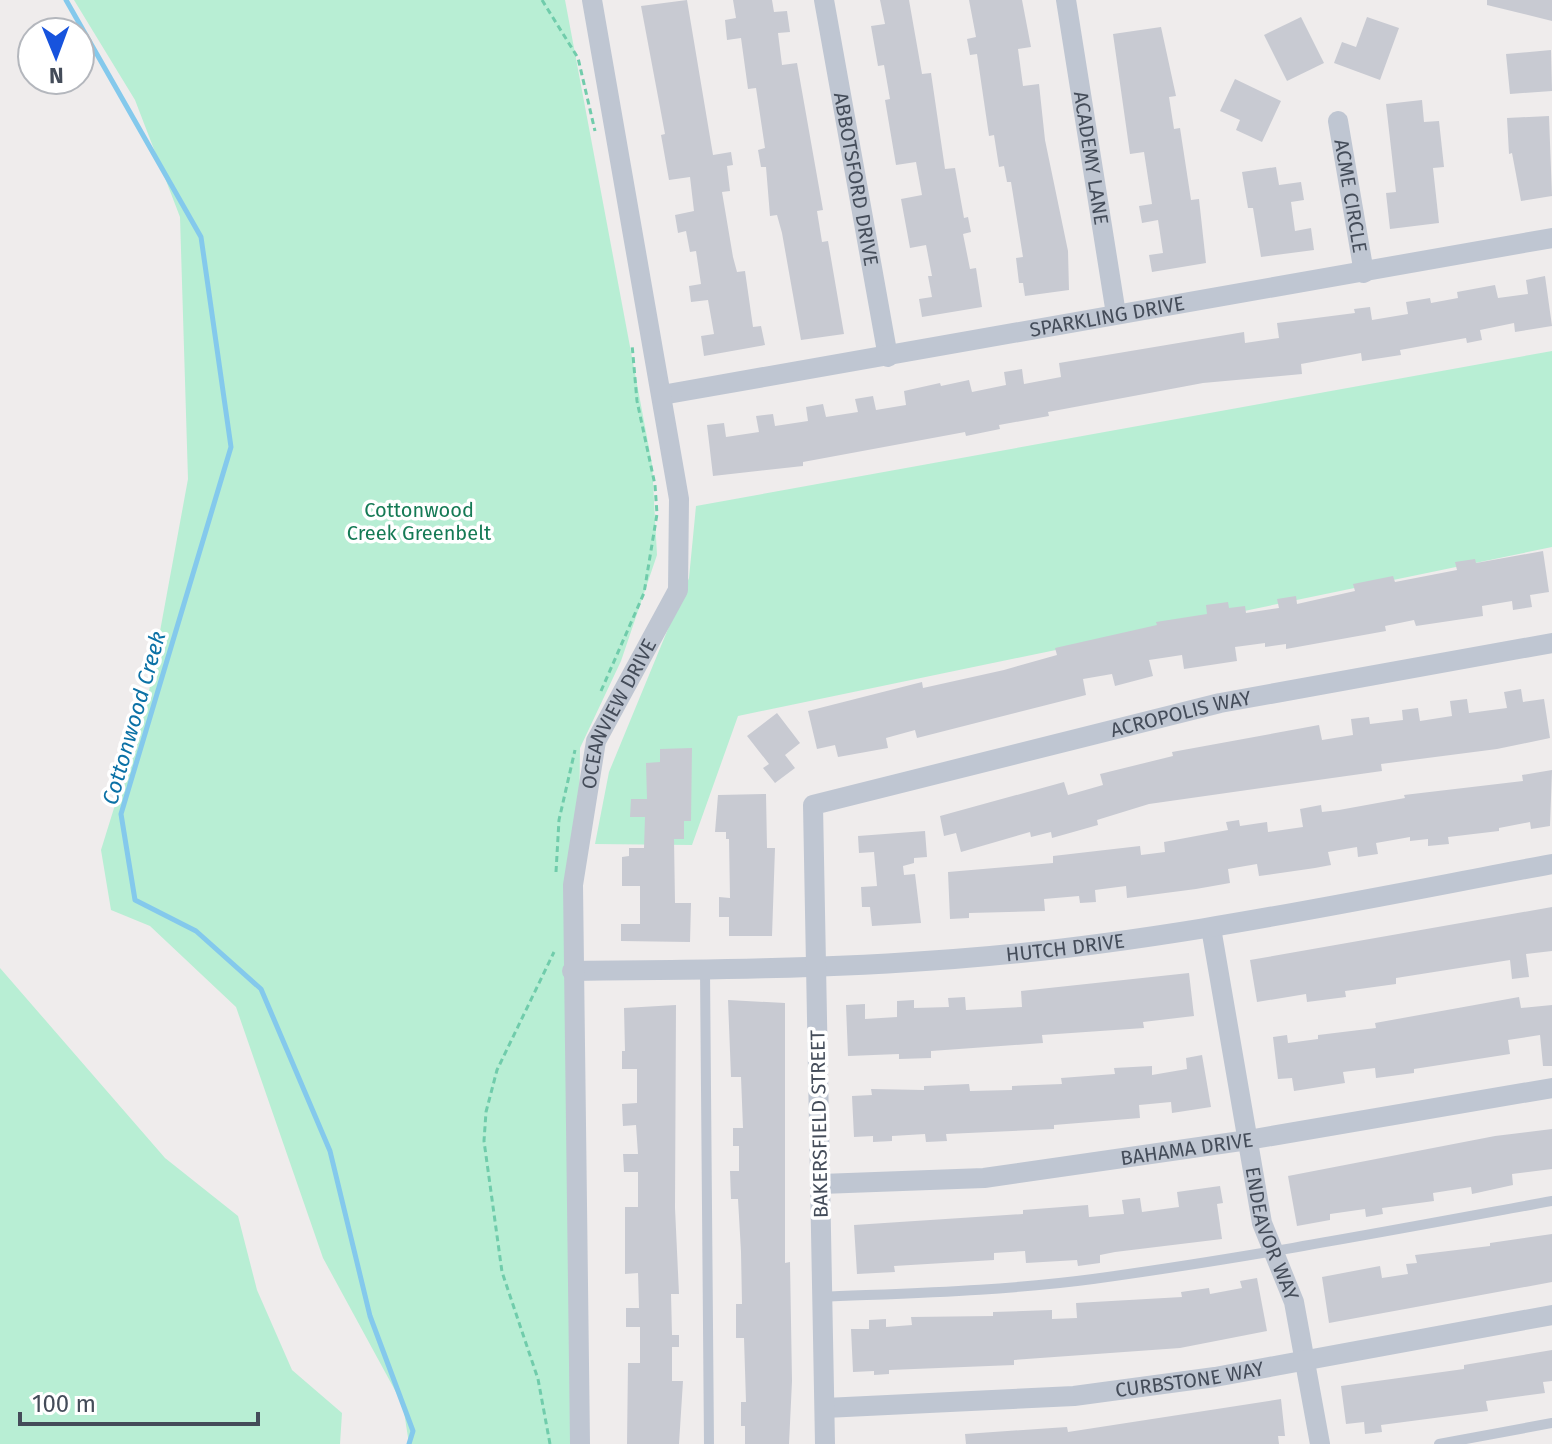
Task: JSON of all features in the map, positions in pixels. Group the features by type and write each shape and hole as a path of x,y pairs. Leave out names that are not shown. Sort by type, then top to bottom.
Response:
{"street":[{"name":"OCEANVIEW DRIVE","path":"580,1444 573,885 596,741 678,590 679,499 592,0"},
{"name":"ABBOTSFORD DRIVE","path":"824,0 888,357"},
{"name":"ACADEMY LANE","path":"1066,0 1116,314"},
{"name":"ACME CIRCLE","path":"1338,121 1364,273"},
{"name":"SPARKLING DRIVE","path":"662,395 1552,238"},
{"name":"ACROPOLIS WAY","path":"813,805 1220,703 1552,643"},
{"name":"BAKERSFIELD STREET","path":"813,805 825,1444"},
{"name":"HUTCH DRIVE","path":"572,971 705,970 954,959 1211,928 1552,864"},
{"name":"ENDEAVOR WAY","path":"1211,928 1262,1223 1294,1302 1320,1444"},
{"name":"BAHAMA DRIVE","path":"821,1184 984,1178 1248,1140 1552,1088"},
{"name":"CURBSTONE WAY","path":"825,1408 1074,1396 1307,1361 1552,1315"}],"lane":[{"path":"705,970 709,1444"},
{"path":"821,1297 1014,1286 1273,1253 1552,1201"},
{"path":"1439,1444 1552,1423"}],"path":[{"path":"542,0 578,58 596,138"},
{"path":"598,696 625,642 644,593 657,514 655,485 637,401 631,337"},
{"path":"556,881 559,820 578,742"},
{"path":"550,1444 538,1379 502,1272 484,1141 486,1112 497,1070 556,945"}],"green space":[{"name":"Cottonwood Creek Greenbelt","path":"74,0 565,0 652,464 657,555 621,661 580,748 571,1444 409,1444 403,1405 323,1258 236,1007 150,926 111,910 101,850 147,702 188,479 180,217 135,100 96,36 96,16 84,16"},
{"path":"1552,351 1552,547 738,716 692,845 595,844 609,772 689,578 696,506"},
{"path":"0,968 165,1158 238,1216 257,1290 292,1370 342,1413 340,1444 0,1444"}],"building":[{"path":"687,0 713,155 731,152 733,165 727,166 730,191 722,192 733,257 737,272 745,271 753,327 761,326 765,345 704,356 701,336 714,334 708,300 691,302 689,286 701,284 696,251 690,252 686,231 678,233 675,215 694,211 690,177 669,180 661,135 665,134 641,6"},
{"path":"733,0 772,0 774,12 787,11 790,32 778,33 782,65 797,63 823,210 817,211 822,242 828,241 844,334 801,340 782,233 777,215 770,216 766,167 761,167 758,150 765,148 756,88 748,89 741,38 727,40 725,20 736,18"},
{"path":"880,0 909,0 922,74 931,73 945,169 955,168 964,218 968,217 971,232 963,234 970,269 976,268 982,307 922,317 919,299 932,297 928,276 932,276 926,245 910,248 901,199 922,195 916,162 896,165 885,100 890,99 884,65 878,66 871,26 885,24"},
{"path":"969,0 1022,0 1031,47 1018,49 1023,86 1039,84 1045,140 1068,251 1069,290 1025,296 1023,283 1019,283 1016,258 1023,257 1011,182 1007,182 1004,166 999,167 994,135 989,136 977,54 970,55 967,39 976,37"},
{"path":"1487,0 1552,0 1552,21 1487,5"},
{"path":"1301,17 1324,63 1287,81 1264,35"},
{"path":"1367,17 1399,28 1380,80 1334,63 1342,42 1356,47"},
{"path":"1161,27 1176,96 1169,97 1174,129 1180,128 1191,200 1199,199 1206,263 1152,272 1149,255 1163,253 1158,220 1142,223 1139,206 1152,204 1144,152 1130,154 1113,34"},
{"path":"1551,50 1552,91 1510,94 1506,54"},
{"path":"1235,79 1281,101 1262,142 1236,130 1240,120 1220,111"},
{"path":"1422,100 1424,122 1439,121 1444,167 1433,168 1439,223 1390,229 1386,193 1396,192 1386,104"},
{"path":"1549,116 1552,196 1521,201 1512,153 1509,154 1507,118"},
{"path":"1276,167 1279,185 1301,182 1304,200 1291,202 1295,231 1311,228 1314,250 1261,257 1253,208 1248,208 1242,172"},
{"path":"1545,276 1552,326 1515,332 1514,323 1480,330 1482,340 1467,343 1466,338 1400,350 1401,355 1362,361 1361,353 1301,364 1302,374 1203,383 1048,412 1049,416 999,425 1000,429 966,436 965,432 803,462 803,466 713,476 707,425 724,423 726,437 759,432 756,416 773,414 775,426 808,421 806,407 823,404 826,417 858,412 855,399 873,396 876,410 906,405 904,391 940,383 941,386 969,380 972,392 1006,385 1004,372 1022,369 1024,384 1061,377 1059,363 1244,332 1245,343 1279,338 1277,323 1355,313 1354,309 1370,307 1372,320 1408,314 1406,302 1430,298 1431,303 1458,298 1457,292 1495,285 1498,298 1528,294 1526,280"},
{"path":"1543,551 1549,592 1530,595 1532,607 1513,610 1512,601 1482,606 1483,616 1416,626 1414,620 1385,626 1386,631 1286,649 1286,644 1265,647 1265,643 1235,647 1237,661 1184,669 1182,655 1149,660 1153,676 1115,686 1112,674 1083,679 1086,695 917,738 915,730 886,738 888,748 838,757 835,745 817,749 808,711 922,682 923,688 1004,670 1057,655 1055,648 1157,625 1156,622 1207,614 1206,605 1228,602 1229,608 1245,606 1246,613 1279,608 1277,599 1296,596 1297,604 1355,591 1353,584 1393,576 1395,582 1457,570 1455,562 1475,559 1476,563"},
{"path":"1521,689 1523,702 1544,699 1550,738 1497,749 1381,764 1382,771 1149,804 1097,820 1098,825 1052,838 1051,832 1031,837 1030,832 961,852 956,833 944,836 940,816 1064,782 1068,795 1103,785 1100,774 1173,756 1172,752 1319,725 1322,740 1353,735 1351,719 1369,717 1370,724 1403,720 1402,710 1418,708 1420,721 1452,716 1450,701 1467,699 1469,713 1507,708 1504,692"},
{"path":"777,713 800,743 785,755 795,768 775,783 763,768 769,764 747,736"},
{"path":"692,748 691,821 684,821 684,839 674,839 675,903 691,903 690,942 621,941 621,924 640,924 640,886 622,886 622,857 629,856 629,848 644,848 645,817 630,817 631,799 647,799 646,763 660,762 660,749"},
{"path":"1552,770 1550,826 1531,829 1530,822 1499,828 1499,831 1448,837 1449,844 1428,846 1428,839 1410,841 1410,837 1376,843 1378,854 1358,857 1357,847 1328,852 1331,865 1315,868 1259,876 1257,864 1228,869 1230,883 1127,898 1126,886 1095,890 1096,902 1080,903 1079,896 1044,899 1045,911 969,913 969,918 950,919 948,872 1053,863 1053,856 1140,846 1141,855 1165,852 1164,842 1228,830 1226,822 1239,820 1240,826 1267,822 1268,832 1303,827 1300,809 1321,805 1322,812 1339,810 1405,798 1404,795 1523,781 1522,775"},
{"path":"766,794 767,848 775,848 772,936 729,936 729,917 719,917 719,897 730,898 729,839 726,839 726,832 715,832 718,795"},
{"path":"925,831 927,857 914,858 914,863 903,866 904,875 915,874 921,923 872,926 870,907 862,907 861,887 877,886 874,852 859,853 858,836"},
{"path":"1552,907 1552,951 1526,954 1529,977 1512,979 1510,960 1396,978 1396,984 1345,991 1346,997 1307,1002 1306,994 1257,1002 1250,960"},
{"path":"1189,973 1194,1016 1143,1022 1144,1028 1042,1035 1043,1043 931,1051 931,1058 899,1059 899,1054 848,1056 846,1005 865,1004 865,1019 897,1017 897,1001 914,1000 914,1008 949,1007 948,998 965,997 966,1010 1022,1007 1021,991"},
{"path":"1519,997 1521,1008 1552,1005 1552,1066 1543,1066 1540,1035 1508,1040 1510,1054 1414,1069 1414,1073 1376,1078 1375,1068 1343,1072 1345,1083 1294,1091 1292,1078 1278,1079 1273,1037 1287,1035 1288,1043 1318,1039 1318,1035 1376,1028 1375,1023"},
{"path":"728,1000 785,1003 785,1263 790,1262 792,1381 789,1444 745,1444 745,1426 741,1426 741,1402 746,1402 744,1338 736,1338 736,1304 742,1304 741,1252 738,1199 731,1199 730,1171 739,1171 739,1146 733,1146 733,1128 743,1128 741,1077 731,1077"},
{"path":"676,1005 675,1208 679,1294 671,1294 672,1335 679,1335 679,1347 672,1347 672,1381 683,1381 679,1444 627,1444 628,1363 640,1363 640,1327 626,1327 626,1308 639,1308 638,1273 625,1274 625,1207 638,1207 638,1172 624,1172 623,1154 638,1154 636,1125 623,1126 622,1104 637,1103 637,1069 622,1069 622,1051 625,1051 624,1008"},
{"path":"1202,1055 1211,1107 1172,1113 1171,1102 1139,1105 1140,1118 1054,1125 1054,1129 946,1134 947,1141 926,1142 925,1134 892,1136 892,1141 873,1142 873,1136 854,1137 852,1096 872,1095 871,1089 924,1090 924,1086 969,1084 970,1091 1012,1090 1012,1086 1062,1084 1061,1078 1115,1074 1114,1068 1152,1066 1152,1075 1187,1069 1186,1058"},
{"path":"1552,1129 1552,1169 1512,1174 1513,1185 1472,1194 1471,1187 1433,1193 1434,1201 1382,1208 1383,1214 1366,1217 1365,1209 1330,1214 1330,1220 1297,1226 1288,1176 1495,1136"},
{"path":"1220,1186 1223,1203 1217,1204 1222,1239 1115,1252 1100,1255 1100,1263 1078,1266 1077,1260 1026,1263 1025,1251 994,1253 994,1260 894,1266 895,1272 857,1274 854,1225 1023,1214 1023,1210 1088,1205 1089,1217 1124,1214 1122,1200 1140,1198 1142,1212 1179,1207 1177,1192"},
{"path":"1552,1234 1552,1282 1329,1323 1322,1277 1380,1266 1382,1278 1408,1274 1406,1264 1417,1263 1415,1255 1490,1246 1490,1243"},
{"path":"1257,1278 1267,1331 1180,1348 1014,1360 1014,1365 889,1370 889,1374 874,1375 874,1371 853,1372 851,1329 869,1329 869,1320 886,1319 886,1327 912,1325 911,1317 993,1316 993,1312 1052,1310 1052,1319 1077,1318 1076,1303 1182,1297 1181,1292 1209,1288 1210,1294 1242,1288 1240,1281"},
{"path":"1552,1350 1552,1381 1543,1382 1545,1393 1486,1401 1488,1411 1381,1425 1382,1432 1365,1434 1364,1422 1346,1424 1341,1386 1464,1369 1464,1365"},
{"path":"1281,1399 1285,1436 1278,1436 1279,1444 966,1444 965,1434 1067,1427 1068,1432"}],"waterway":[{"name":"Cottonwood Creek","path":"66,0 201,237 231,447 121,814 135,900 196,931 261,989 330,1151 370,1316 413,1431 409,1444"}]}
